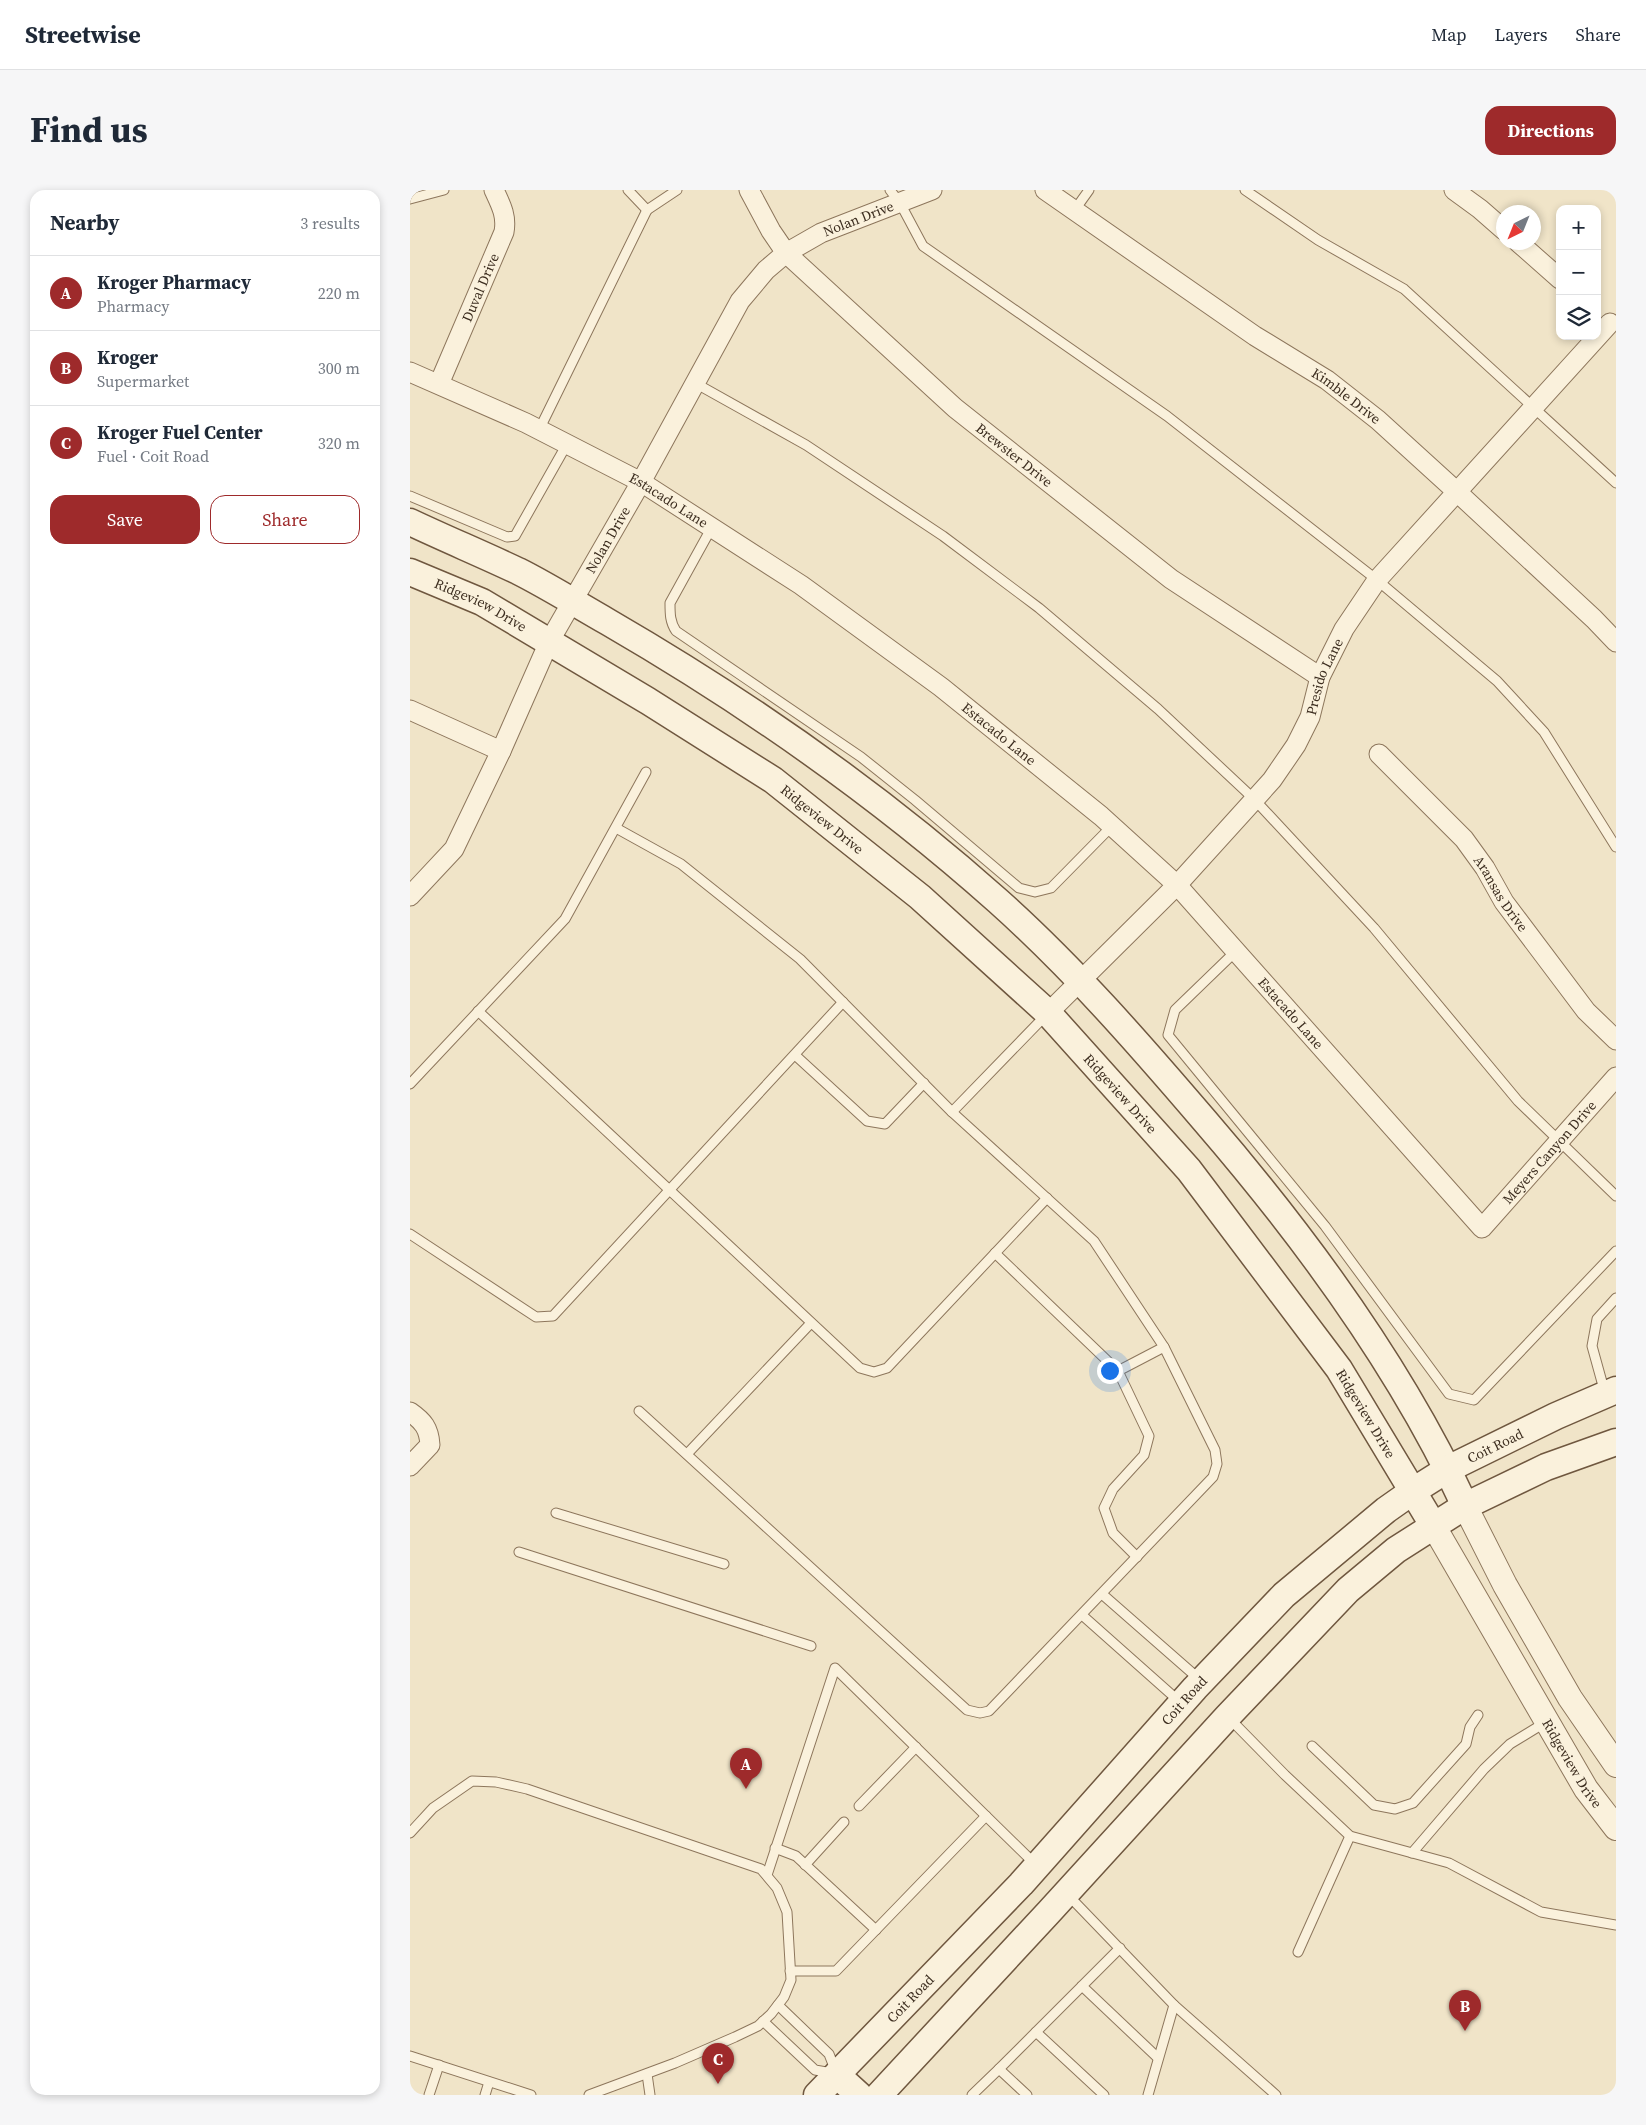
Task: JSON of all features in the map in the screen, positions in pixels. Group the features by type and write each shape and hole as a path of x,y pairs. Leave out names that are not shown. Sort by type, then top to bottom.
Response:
{"main road":[{"path":"410,522 520,572 708,683 814,754 908,826 999,902 1136,1041 1271,1200 1328,1276 1399,1384 1448,1469 1464,1506"},
{"name":"Ridgeview Drive","path":"410,572 482,602 773,780 920,897 1048,1013 1189,1170 1339,1369 1433,1525"},
{"name":"Coit Road","path":"817,2095 1037,1866 1193,1691 1284,1595 1386,1510 1413,1490 1448,1469 1611,1391"},
{"path":"878,2095 1227,1717 1348,1590 1396,1550 1464,1506 1546,1468 1616,1442"},
{"path":"1193,1691 1227,1717"},
{"path":"1037,1866 1066,1893"},
{"path":"837,2075 859,2095"}],"street":[{"name":"Duval Drive","path":"439,384 504,232 506,220 494,190"},
{"name":"Brewster Drive","path":"748,190 771,232 786,254 956,408 1171,579 1320,677"},
{"name":"Nolan Drive","path":"410,896 454,849 501,752 549,642 641,482 740,302 766,270 786,254 821,233 895,196 932,190"},
{"name":"Kimble Drive","path":"1046,190 1254,336 1327,380 1378,420 1616,642"},
{"path":"1454,190 1496,224"},
{"path":"1527,250 1556,275"},
{"name":"Presido Lane","path":"1048,1013 1177,884 1272,780 1296,744 1310,717 1320,677 1344,629 1377,580 1608,321"},
{"name":"Estacado Lane","path":"410,372 539,430 641,482 801,585 941,687 1112,826 1177,884 1482,1228"},
{"path":"410,710 501,752"},
{"name":"Aransas Drive","path":"1379,754 1464,840 1485,868 1504,902 1586,1010 1616,1040"},
{"name":"Meyers Canyon Drive","path":"1482,1228 1616,1077"},
{"path":"410,1412 422,1420 430,1433 430,1444 410,1466"},
{"path":"1464,1506 1505,1584 1570,1698 1616,1765"},
{"name":"Ridgeview Drive","path":"1433,1525 1586,1789 1616,1828"}],"lane":[{"path":"410,199 444,190"},
{"path":"628,190 647,210"},
{"path":"539,430 647,210 677,190"},
{"path":"1074,211 1089,190"},
{"path":"1245,190 1318,240 1404,289 1616,482"},
{"path":"895,196 923,246 1167,416 1377,580 1497,681 1544,732 1616,848"},
{"path":"695,383 806,445 943,536 1039,608 1158,710 1254,799 1374,928 1518,1101 1558,1142 1616,1196"},
{"path":"410,496 507,537 515,536 567,444"},
{"path":"712,527 670,603 670,616 676,631 861,757 1019,888 1035,892 1051,888 1112,826"},
{"path":"410,1084 565,919 646,772"},
{"path":"616,828 681,864 800,959 952,1112 1094,1241 1164,1347 1215,1450 1217,1464 1213,1477 1102,1594 990,1711 980,1713 966,1710 639,1411"},
{"path":"1236,951 1174,1010 1168,1035 1325,1226 1449,1394 1474,1400 1616,1251"},
{"path":"410,1234 536,1317 554,1316 843,1002"},
{"path":"478,1012 860,1368 874,1372 887,1368 1047,1198"},
{"path":"952,1112 1048,1013"},
{"path":"795,1055 867,1121 885,1124 924,1083"},
{"path":"995,1253 1118,1371 1148,1436 1144,1454 1112,1489 1104,1508 1113,1533 1137,1557"},
{"path":"1611,1391 1592,1346 1597,1318 1616,1298"},
{"path":"687,1454 811,1323"},
{"path":"1118,1371 1164,1347"},
{"path":"556,1513 724,1564"},
{"path":"519,1552 812,1646"},
{"path":"1102,1594 1193,1691"},
{"path":"1082,1615 1193,1691"},
{"path":"767,1875 835,1668 1037,1866"},
{"path":"1312,1746 1374,1805 1395,1809 1413,1803 1466,1744 1470,1726 1478,1715"},
{"path":"1227,1717 1350,1836 1448,1862 1541,1912 1616,1925"},
{"path":"1412,1853 1484,1769 1510,1744 1546,1722"},
{"path":"858,1806 916,1747"},
{"path":"410,1833 433,1808 472,1781 496,1782 527,1789 761,1869 777,1888 787,1912 790,1971 790,1980 784,1997 778,2006 763,2021 735,2037 647,2074 589,2095"},
{"path":"790,1971 836,1971 986,1816"},
{"path":"805,1865 844,1822"},
{"path":"1298,1952 1350,1836"},
{"path":"775,1848 796,1856 876,1930"},
{"path":"1066,1893 1174,2005 1276,2095"},
{"path":"972,2095 1120,1948"},
{"path":"1082,1986 1158,2058"},
{"path":"1148,2095 1174,2005"},
{"path":"778,2006 829,2054 837,2075"},
{"path":"763,2021 815,2070 837,2075"},
{"path":"1036,2032 1104,2095"},
{"path":"410,2056 531,2095"},
{"path":"430,2095 439,2065"},
{"path":"999,2069 1023,2094"},
{"path":"647,2074 650,2095"},
{"path":"484,2095 489,2082"}],"place":[{"name":"Kroger Pharmacy","path":"746,1789"},
{"name":"Kroger","path":"1465,2031"},
{"name":"Kroger Fuel Center","path":"718,2084"}]}
